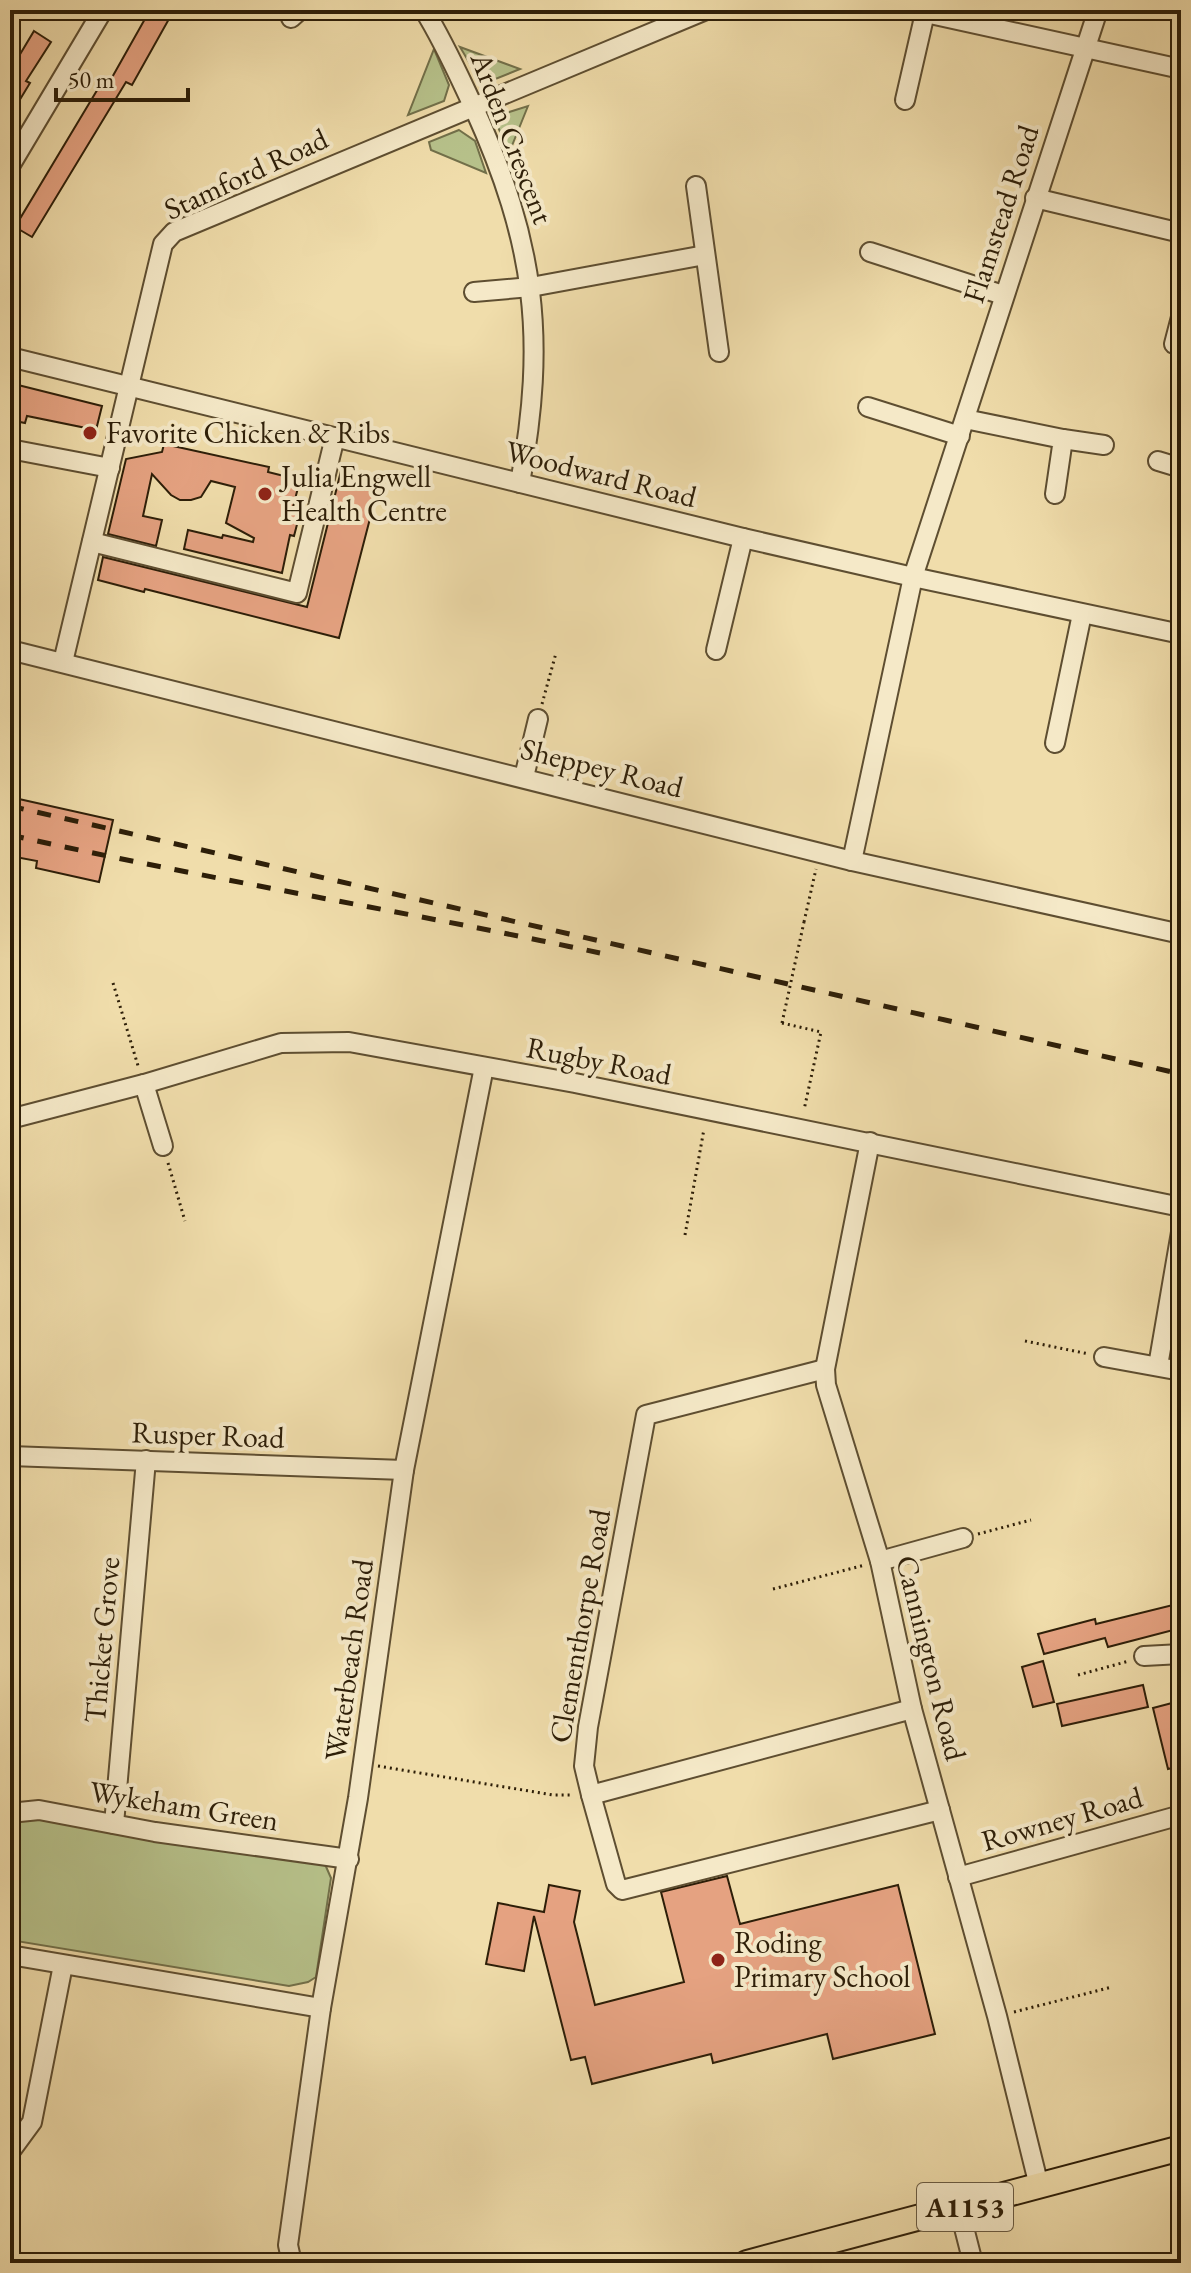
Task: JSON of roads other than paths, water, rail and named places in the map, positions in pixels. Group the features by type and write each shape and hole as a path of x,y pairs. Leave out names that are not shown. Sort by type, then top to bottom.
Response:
{"main road":[{"name":"A1153","path":"747,2263 1181,2148"}],"street":[{"path":"11,161 103,10"},
{"name":"Arden Crescent","path":"424,10 451,55 511,198 531,287 535,383 520,483"},
{"name":"Stamford Road","path":"63,662 163,244 174,232 706,10"},
{"name":"Flamstead Road","path":"852,861 913,577 1098,10"},
{"path":"905,100 926,12 1181,69"},
{"path":"696,186 719,352"},
{"path":"1035,198 1181,233"},
{"path":"870,252 1003,295"},
{"path":"474,292 531,287 705,255"},
{"path":"1181,317 1174,344 1181,346"},
{"name":"Woodward Road","path":"10,357 743,538 1181,634"},
{"path":"868,407 962,428 1104,445"},
{"path":"92,542 297,593 335,437"},
{"path":"1055,494 1063,439"},
{"path":"10,449 110,468"},
{"path":"1158,461 1181,468"},
{"path":"716,650 743,538"},
{"path":"1055,743 1082,614"},
{"name":"Sheppey Road","path":"10,650 852,861 1181,934"},
{"path":"524,777 538,719"},
{"name":"Rugby Road","path":"10,1119 144,1084 281,1043 349,1042 800,1128 1181,1207"},
{"name":"Waterbeach Road","path":"292,2263 288,2245 321,2008 349,1859 404,1470 484,1067"},
{"path":"144,1084 163,1146"},
{"name":"Cannington Road","path":"870,1142 825,1369 826,1385 880,1561 912,1709 997,2016 1039,2186"},
{"path":"1158,1366 1181,1232"},
{"path":"1104,1357 1181,1371"},
{"name":"Clementhorpe Road","path":"591,1795 584,1766 588,1727 646,1415 825,1369"},
{"name":"Rusper Road","path":"10,1456 404,1470"},
{"name":"Thicket Grove","path":"114,1824 146,1460"},
{"path":"880,1561 963,1538"},
{"path":"1144,1656 1181,1654"},
{"path":"912,1709 591,1795 616,1884 622,1890 940,1810"},
{"name":"Wykeham Green","path":"10,1813 39,1810 349,1859"},
{"name":"Rowney Road","path":"958,1877 1181,1815"},
{"path":"10,1955 321,2008"},
{"path":"10,2152 32,2122 63,1965"},
{"path":"959,2208 973,2263"}],"railway":[{"path":"10,806 1181,1074"},
{"path":"10,835 600,953"}],"place":[{"name":"Favorite Chicken & Ribs","path":"90,433"},
{"name":"Julia Engwell Health Centre","path":"265,494"},
{"name":"Roding Primary School","path":"718,1960"}]}
